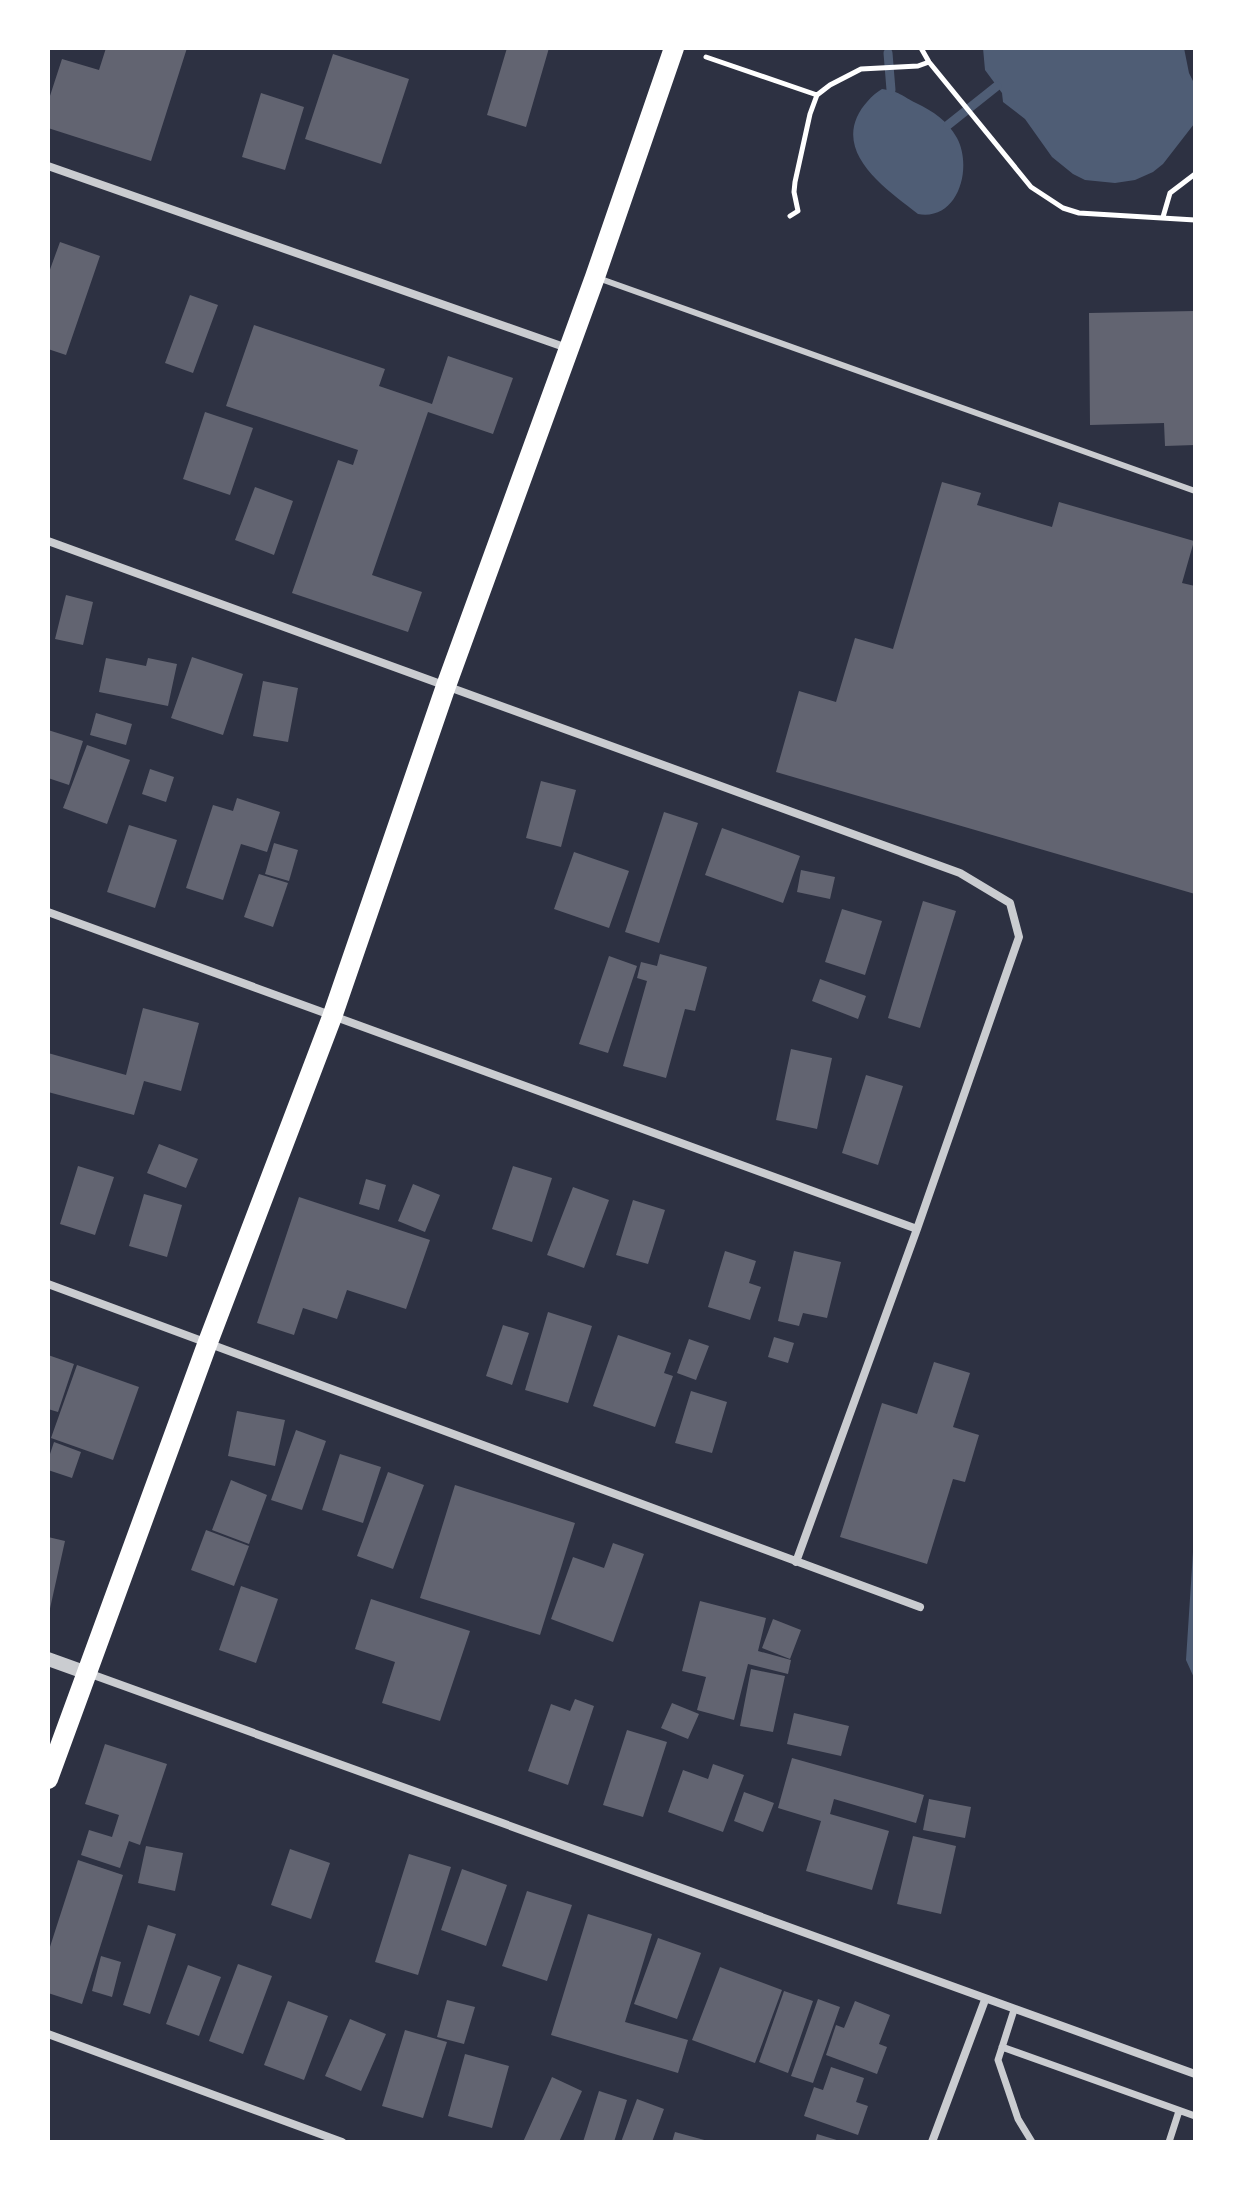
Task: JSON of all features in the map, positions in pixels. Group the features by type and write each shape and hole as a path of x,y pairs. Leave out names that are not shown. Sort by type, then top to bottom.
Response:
{"main road":[{"path":"48,1779 208,1342 332,1017 446,686 595,277 674,48"}],"street":[{"path":"48,166 568,348"},
{"path":"48,541 960,873 1010,903 1019,937 796,1562"},
{"path":"48,912 917,1229"},
{"path":"48,1284 920,1607"},
{"path":"48,1659 1195,2074"},
{"path":"932,2142 985,2000"},
{"path":"1014,2010 998,2060 1018,2119 1032,2142"},
{"path":"48,2034 342,2142"},
{"path":"1002,2047 1195,2116"},
{"path":"1169,2142 1179,2111"}],"lane":[{"path":"595,277 1195,491"}],"path":[{"path":"921,48 929,62 1031,187 1063,208 1095,215 1195,220"},
{"path":"706,57 817,95"},
{"path":"790,216 798,211 795,182 817,95 861,69 900,68 929,62"},
{"path":"1163,217 1170,193 1195,174"}],"water":[{"path":"983,48 1184,48 1195,85 1194,124 1163,164 1153,172 1135,180 1115,183 1085,180 1052,157 1025,119 1003,102 1002,93 985,70"},
{"path":"882,89 900,94 934,113 949,126 962,150 962,177 958,190 952,201 932,214 918,214 881,184 861,160 855,146 853,132 857,117 868,101"},
{"path":"1195,1521 1195,1680 1186,1660"}],"building":[{"path":"106,48 187,48 151,161 48,128 48,102 62,59 99,70"},
{"path":"507,48 549,48 526,127 487,115"},
{"path":"333,54 409,79 381,164 305,139"},
{"path":"261,93 304,107 285,170 242,157"},
{"path":"60,242 100,256 66,355 48,349 48,275"},
{"path":"190,295 218,305 193,373 165,363"},
{"path":"1195,311 1195,445 1165,446 1164,423 1090,425 1089,313"},
{"path":"254,325 385,369 379,386 432,404 448,356 513,378 493,434 428,412 372,575 422,592 408,632 292,593 338,460 353,465 358,450 226,406"},
{"path":"205,412 253,428 230,495 183,479"},
{"path":"942,482 981,493 977,505 1052,527 1059,502 1194,541 1182,583 1195,586 1195,894 776,772 799,691 836,702 855,638 893,649"},
{"path":"255,487 293,501 274,555 235,540"},
{"path":"66,595 93,602 83,645 55,639"},
{"path":"192,657 243,674 223,735 171,718"},
{"path":"106,658 146,666 148,658 177,664 168,706 99,692"},
{"path":"263,681 298,688 288,742 253,736"},
{"path":"96,713 132,724 126,745 90,735"},
{"path":"48,730 83,741 69,785 48,778"},
{"path":"87,745 130,760 107,824 63,808"},
{"path":"150,769 174,777 166,802 142,794"},
{"path":"541,781 576,790 561,847 526,838"},
{"path":"237,798 280,812 267,852 241,844 223,900 186,888 213,805 233,811"},
{"path":"664,812 698,823 659,943 625,932"},
{"path":"129,825 177,840 155,908 107,892"},
{"path":"722,828 800,856 783,903 705,875"},
{"path":"274,843 298,850 289,881 265,874"},
{"path":"574,852 629,871 609,928 554,909"},
{"path":"801,870 835,877 830,899 797,892"},
{"path":"259,874 288,883 273,927 244,917"},
{"path":"923,901 956,911 920,1028 888,1018"},
{"path":"842,909 882,921 865,975 825,962"},
{"path":"660,954 707,967 695,1011 685,1009 666,1078 623,1066 647,981 637,978 641,962 657,966"},
{"path":"609,956 637,966 608,1053 579,1044"},
{"path":"820,979 866,996 858,1019 812,1001"},
{"path":"143,1008 199,1023 181,1091 144,1081 134,1115 48,1092 48,1053 126,1075"},
{"path":"791,1049 832,1058 817,1129 776,1120"},
{"path":"866,1075 903,1086 878,1165 842,1153"},
{"path":"159,1144 198,1159 186,1188 147,1173"},
{"path":"78,1166 114,1177 95,1235 60,1224"},
{"path":"513,1166 552,1178 532,1242 492,1229"},
{"path":"366,1179 386,1185 379,1210 359,1204"},
{"path":"413,1184 440,1195 425,1232 398,1221"},
{"path":"573,1187 609,1200 584,1268 547,1255"},
{"path":"144,1194 182,1205 167,1257 129,1246"},
{"path":"299,1197 430,1240 406,1309 347,1290 337,1319 303,1308 294,1335 257,1323"},
{"path":"633,1200 665,1210 648,1264 616,1255"},
{"path":"725,1251 756,1261 749,1283 761,1287 750,1320 708,1307"},
{"path":"794,1251 841,1262 827,1318 803,1313 799,1326 778,1321"},
{"path":"548,1312 592,1326 568,1403 525,1390"},
{"path":"503,1325 529,1333 512,1385 486,1376"},
{"path":"618,1335 671,1353 664,1373 673,1376 655,1427 593,1406"},
{"path":"774,1337 794,1343 788,1363 768,1357"},
{"path":"689,1339 709,1346 696,1380 677,1373"},
{"path":"48,1355 74,1364 58,1412 48,1409"},
{"path":"934,1362 970,1373 953,1427 979,1435 965,1482 953,1479 927,1564 840,1537 882,1403 917,1414"},
{"path":"77,1365 139,1387 113,1460 51,1438"},
{"path":"691,1391 727,1402 712,1453 675,1443"},
{"path":"237,1411 285,1420 275,1466 228,1456"},
{"path":"296,1430 326,1441 302,1510 271,1500"},
{"path":"54,1442 81,1452 72,1478 48,1470"},
{"path":"340,1454 381,1467 363,1523 322,1510"},
{"path":"388,1472 424,1485 393,1569 357,1556"},
{"path":"231,1480 267,1495 249,1544 212,1530"},
{"path":"455,1485 575,1523 540,1635 420,1598"},
{"path":"206,1530 249,1546 234,1586 191,1570"},
{"path":"48,1537 65,1541 49,1613 48,1613"},
{"path":"613,1543 644,1554 613,1642 551,1619 573,1557 604,1568"},
{"path":"241,1586 278,1599 256,1663 219,1650"},
{"path":"371,1599 470,1631 440,1721 382,1703 395,1662 355,1649"},
{"path":"700,1601 766,1618 758,1651 791,1660 788,1674 748,1664 734,1720 697,1710 706,1677 682,1671"},
{"path":"773,1619 801,1630 790,1659 762,1648"},
{"path":"751,1669 785,1676 773,1732 740,1726"},
{"path":"575,1699 594,1706 568,1785 528,1771 551,1704 570,1711"},
{"path":"672,1703 699,1714 688,1739 661,1728"},
{"path":"794,1713 849,1726 841,1756 787,1744"},
{"path":"627,1730 667,1742 643,1817 603,1805"},
{"path":"105,1744 167,1764 140,1845 129,1841 120,1868 81,1855 89,1830 112,1837 119,1815 85,1804"},
{"path":"792,1758 924,1795 916,1823 834,1799 830,1814 889,1831 872,1890 806,1871 821,1821 778,1808"},
{"path":"713,1764 744,1775 723,1832 668,1812 683,1770 708,1779"},
{"path":"744,1792 774,1803 763,1832 734,1821"},
{"path":"929,1799 971,1807 965,1838 923,1830"},
{"path":"913,1836 956,1846 941,1914 897,1904"},
{"path":"146,1846 183,1853 175,1891 138,1883"},
{"path":"290,1849 330,1863 311,1919 271,1905"},
{"path":"409,1854 451,1867 418,1975 375,1962"},
{"path":"78,1860 123,1875 82,2004 48,1993 48,1953"},
{"path":"462,1869 507,1885 486,1946 441,1930"},
{"path":"527,1891 572,1905 547,1981 502,1966"},
{"path":"588,1914 652,1934 625,2022 688,2040 678,2073 551,2035"},
{"path":"148,1925 176,1934 150,2014 123,2005"},
{"path":"658,1938 701,1953 677,2019 634,2004"},
{"path":"101,1956 121,1962 112,1997 92,1991"},
{"path":"238,1964 272,1976 243,2054 209,2041"},
{"path":"188,1965 221,1977 199,2036 166,2024"},
{"path":"720,1967 782,1990 755,2063 692,2040"},
{"path":"784,1991 813,2001 788,2073 759,2062"},
{"path":"818,1999 840,2007 813,2083 791,2076"},
{"path":"447,2000 475,2007 464,2044 437,2037"},
{"path":"288,2001 328,2016 304,2080 264,2065"},
{"path":"855,2001 890,2015 879,2044 887,2047 877,2074 826,2055 836,2025 844,2028"},
{"path":"350,2019 386,2034 361,2091 325,2076"},
{"path":"405,2030 447,2042 423,2118 382,2106"},
{"path":"465,2054 509,2066 492,2128 448,2116"},
{"path":"831,2067 864,2078 856,2102 868,2106 858,2135 804,2116 814,2087 823,2090"},
{"path":"552,2077 582,2091 559,2142 523,2142"},
{"path":"599,2091 627,2100 614,2142 583,2142"},
{"path":"637,2099 664,2109 652,2142 621,2142"},
{"path":"675,2132 708,2141 708,2142 672,2142"},
{"path":"817,2134 840,2141 840,2142 815,2142"}],"waterway":[{"path":"888,53 891,90"},
{"path":"948,125 997,86"}]}
